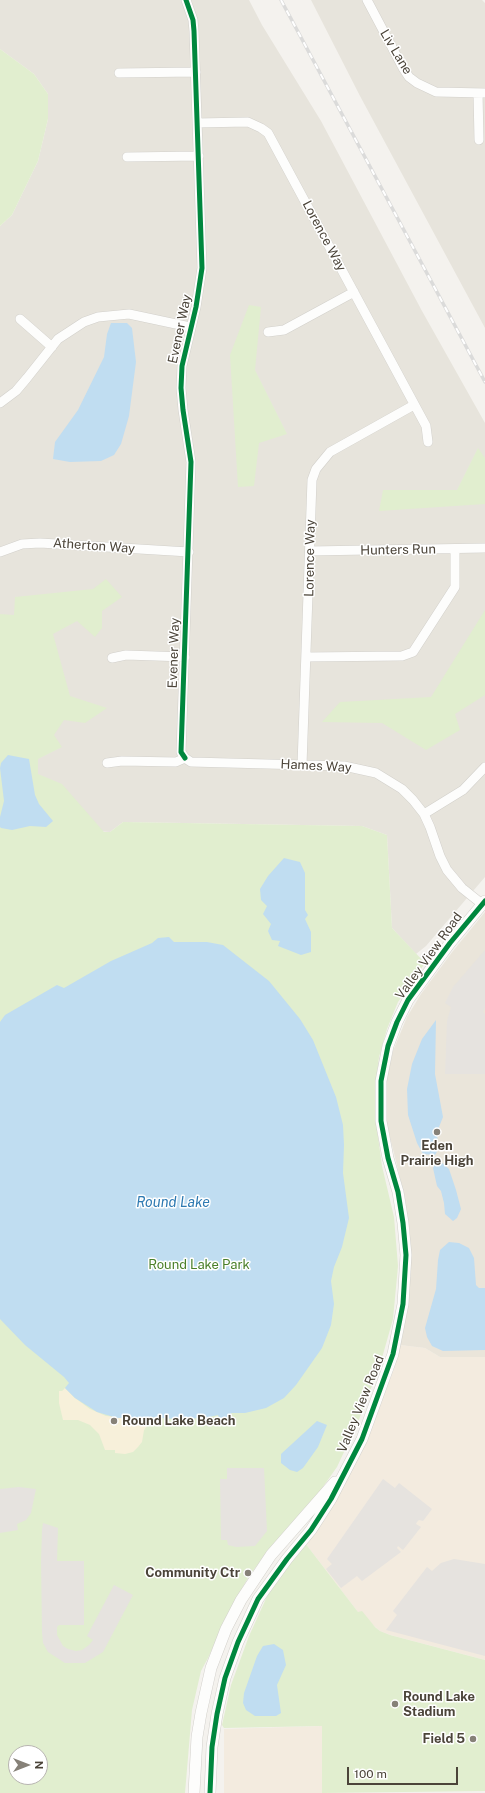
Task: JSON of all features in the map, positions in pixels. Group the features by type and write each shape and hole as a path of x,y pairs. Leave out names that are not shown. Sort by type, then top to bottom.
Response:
{"street":[{"name":"Evener Way","path":"185,758 181,752 191,462 183,410 182,366 198,294 202,268 193,20 186,0"},
{"name":"Liv Lane","path":"366,0 403,68 413,80 426,89 436,92 482,93"},
{"path":"119,73 196,72"},
{"path":"479,140 482,93"},
{"name":"Lorence Way","path":"197,123 248,122 268,133 426,426 428,442"},
{"path":"127,157 199,156"},
{"path":"268,332 284,330 354,292"},
{"path":"0,403 24,383 58,339 84,322 114,315 130,314 190,327"},
{"path":"20,319 52,347"},
{"name":"Lorence Way","path":"302,765 312,486 316,469 322,460 340,446 414,405"},
{"name":"Atherton Way","path":"0,552 22,544 40,543 189,552"},
{"name":"Hunters Run","path":"310,551 485,548"},
{"path":"307,657 402,656 413,652 455,587 455,549"},
{"name":"Evener Way","path":"112,658 126,655 185,657"},
{"name":"Hames Way","path":"107,763 122,761 176,762 185,758 191,762 344,766 376,773 402,789 424,814 447,870 462,888 483,903"},
{"path":"424,814 463,790 485,768"},
{"name":"Valley View Road","path":"210,1793 212,1747 217,1714 225,1678 238,1642 258,1599 287,1559 311,1530 331,1499 362,1439 389,1370 403,1304 406,1272 403,1223 398,1192 383,1134 380,1108 381,1081 385,1057 392,1033 408,1000 450,943 483,903"},
{"name":"Valley View Road","path":"194,1793 197,1738 201,1713 211,1668 226,1629 241,1600 271,1556 347,1468"}],"shaded area":[{"path":"0,0 249,0 262,25 321,121 422,311 485,423 485,877 426,946 416,954 392,928 387,835 362,826 123,822 110,832 26,826 0,848 0,226 12,215 38,161 48,119 48,94 34,74 0,49"},
{"path":"311,0 482,0 485,3 485,328 360,96"},
{"name":"Eden Prairie High","path":"485,912 485,1357 440,1357 425,1348 400,1345 408,1300 411,1272 410,1233 404,1194 387,1125 386,1083 393,1051 407,1017 421,994 453,951"},
{"path":"485,950 485,1008 483,1012 485,1014 485,1074 445,1074 447,1021 451,1007 445,1003 453,987"},
{"path":"400,1345 425,1348 440,1357 485,1357 485,1660 380,1631 358,1612 305,1543 372,1426 394,1369"},
{"path":"227,1468 264,1468 267,1531 255,1546 236,1547 228,1545 227,1540 221,1540 220,1479 227,1479"},
{"path":"383,1479 395,1488 399,1483 432,1509 423,1521 419,1520 417,1522 416,1524 421,1527 403,1550 398,1546 397,1548 401,1552 362,1581 357,1576 341,1588 326,1569 332,1564 327,1559"},
{"path":"19,1487 36,1489 31,1513 26,1520 17,1524 18,1530 0,1533 0,1489"},
{"path":"43,1523 58,1528 57,1561 84,1561 84,1625 59,1625 57,1627 57,1635 63,1646 76,1651 82,1650 89,1645 93,1640 87,1636 114,1585 133,1595 103,1652 85,1663 65,1663 48,1652 43,1643 41,1561"},
{"path":"454,1559 485,1564 485,1656 386,1630 397,1615 393,1611 427,1567 432,1571 441,1563"},
{"path":"322,1726 322,1793 224,1793 224,1729"}],"green space":[{"path":"0,49 34,74 48,94 48,119 38,161 12,215 0,226"},
{"path":"249,305 261,307 255,370 287,434 259,443 254,486 238,487 230,355"},
{"path":"478,448 485,458 485,504 379,511 383,490 457,490"},
{"name":"Round Lake Park","path":"106,579 122,597 102,611 102,628 95,637 77,621 53,634 70,696 107,708 85,723 64,720 54,735 62,747 38,759 38,774 62,784 104,832 110,832 123,822 362,826 387,835 392,928 425,963 398,1002 387,1029 379,1057 375,1091 376,1122 382,1166 394,1217 398,1266 393,1319 380,1365 358,1422 337,1467 308,1508 271,1547 249,1576 229,1612 201,1671 192,1710 185,1793 0,1793 0,614 14,615 15,597 93,589"},
{"path":"485,610 485,695 455,714 460,730 426,750 382,723 322,722 340,702 431,697"},
{"path":"305,1543 358,1612 362,1611 380,1631 485,1660 485,1791 322,1793 322,1726 224,1728 222,1725 231,1685 249,1636 269,1592"}],"sand":[{"name":"Round Lake Beach","path":"65,1388 75,1398 90,1409 106,1416 126,1418 148,1417 148,1425 144,1430 142,1442 133,1452 125,1454 115,1453 115,1450 105,1450 99,1434 90,1425 78,1420 63,1420 59,1403 59,1391 62,1391"}],"water":[{"path":"111,323 127,323 132,328 136,362 129,416 121,444 114,455 101,461 70,462 53,459 55,442 78,410 104,357 107,334"},
{"path":"8,755 29,759 35,795 39,804 53,821 46,827 30,826 12,830 0,827 0,817 4,801 0,768 1,763"},
{"path":"284,858 300,862 305,873 305,910 308,915 305,919 311,932 311,952 301,955 278,946 280,941 272,940 268,931 271,924 263,914 267,906 261,900 260,889 268,876"},
{"name":"Round Lake","path":"169,937 174,942 207,942 223,945 269,981 300,1019 313,1040 336,1097 343,1125 343,1173 349,1218 342,1247 334,1267 331,1281 334,1304 331,1325 322,1348 296,1385 284,1398 266,1408 245,1413 231,1413 232,1419 220,1421 218,1415 205,1418 176,1419 148,1417 117,1418 97,1412 75,1398 65,1388 69,1383 64,1377 25,1345 0,1319 0,1022 5,1015 57,985 64,988 111,961 152,943 158,938"},
{"path":"436,1020 435,1074 443,1117 437,1132 438,1150 435,1155 423,1154 417,1143 408,1115 407,1089 412,1064 422,1039"},
{"path":"441,1162 449,1169 461,1209 457,1218 453,1221 445,1214 441,1191 437,1186 433,1168 435,1164"},
{"path":"449,1242 459,1243 469,1248 474,1258 476,1285 479,1288 485,1288 485,1350 443,1351 432,1346 427,1337 425,1328 436,1289 440,1250"},
{"path":"317,1421 327,1425 318,1447 303,1468 297,1472 290,1470 281,1463 281,1454"},
{"path":"274,1644 283,1650 286,1665 277,1685 281,1713 276,1716 255,1716 246,1710 243,1703 244,1693 257,1656 263,1646"}],"railway":[{"path":"281,0 485,382"}],"cycle path":[{"path":"185,758 181,752 191,462 181,388 182,366 196,307 202,268 194,31 193,20 186,0"},
{"path":"210,1793 212,1747 217,1714 225,1678 238,1642 258,1599 287,1559 311,1530 331,1499 362,1439 393,1354 403,1304 406,1255 398,1192 388,1158 381,1121 381,1081 388,1046 397,1022 408,1000 450,943 485,901"}],"place":[{"name":"Eden Prairie High","path":"437,1132"},
{"name":"Round Lake Beach","path":"114,1421"},
{"name":"Community Ctr","path":"248,1573"},
{"name":"Round Lake Stadium","path":"395,1704"},
{"name":"Field 5","path":"473,1739"}]}
